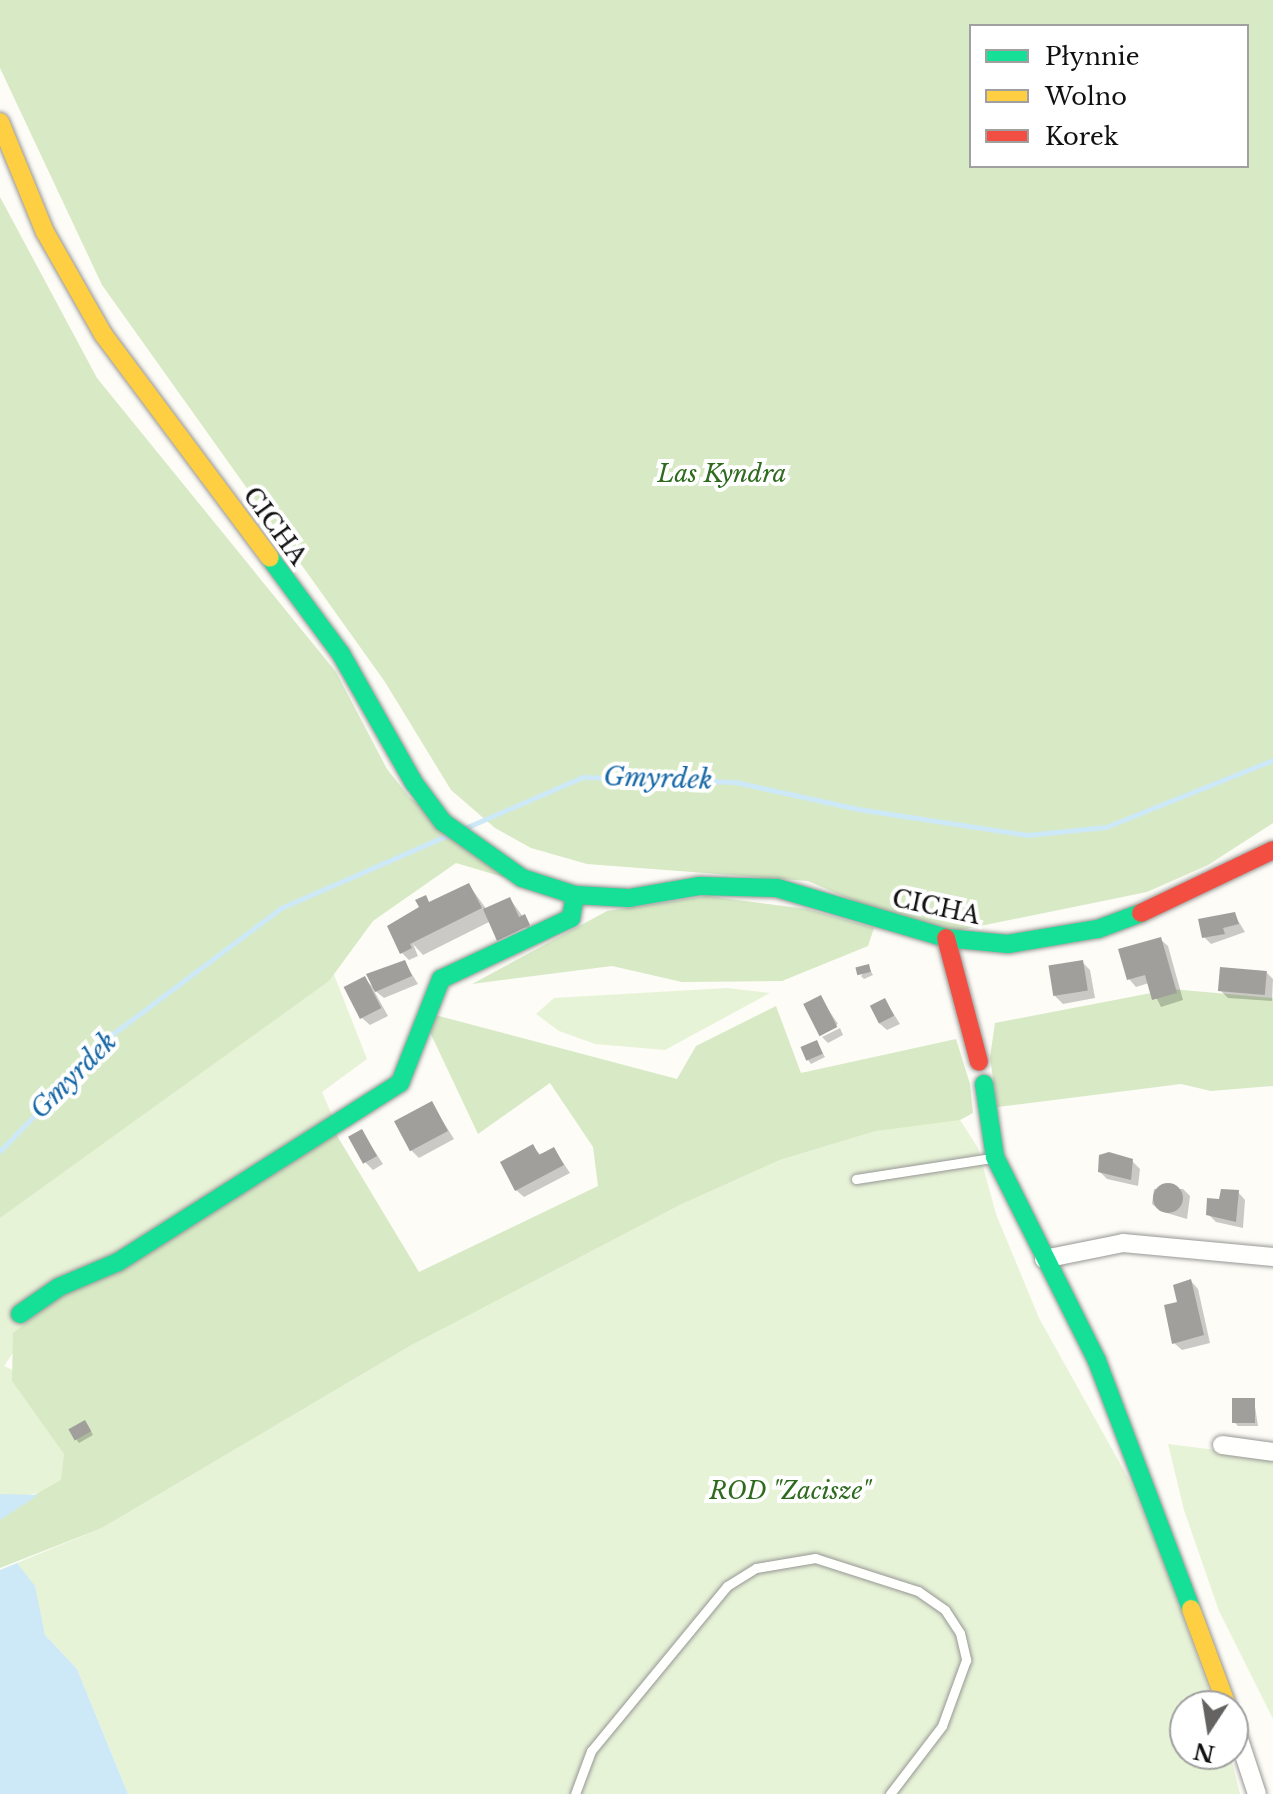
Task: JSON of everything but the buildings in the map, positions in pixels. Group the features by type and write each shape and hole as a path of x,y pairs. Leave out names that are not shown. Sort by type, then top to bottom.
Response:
{"street":[{"name":"CICHA","path":"0,122 45,232 103,334 341,654 414,783 445,823 522,878 575,895 629,898 700,886 777,888 946,938 1008,944 1098,929 1185,896 1273,850"},
{"path":"20,1314 59,1287 118,1262 400,1083 441,979 571,918 575,895"},
{"path":"946,938 979,1062"},
{"path":"984,1084 995,1157 1103,1376 1221,1690"},
{"path":"1044,1259 1123,1243 1273,1257"},
{"path":"1222,1445 1273,1452"},
{"path":"1249,1770 1257,1794"}],"lane":[{"path":"856,1179 995,1157"},
{"path":"575,1794 591,1751 727,1586 756,1568 815,1558 918,1591 945,1610 960,1633 966,1660 942,1726 890,1794"}],"green space":[{"name":"Las Kyndra","path":"0,0 1273,0 1273,823 1208,865 1147,892 956,931 877,911 808,881 587,864 531,848 495,828 451,790 385,682 102,285 0,68"},
{"path":"0,197 97,378 336,672 387,769 409,797 517,881 456,863 373,921 329,981 0,1218"},
{"path":"707,896 807,909 874,928 868,946 782,981 682,982 612,966 472,984 607,911"},
{"path":"331,967 367,1059 322,1092 334,1120 30,1328 4,1366 48,1387 88,1460 66,1485 0,1503 0,1205"},
{"path":"727,988 770,993 665,1050 595,1044 559,1031 536,1014 554,998"},
{"path":"1172,989 1273,998 1273,1086 1211,1091 1181,1084 997,1107 990,1057 995,1023"},
{"path":"776,1006 801,1073 956,1039 970,1084 973,1113 960,1120 876,1131 780,1160 680,1205 410,1346 102,1528 0,1568 0,1514 61,1480 64,1454 12,1381 13,1333 54,1301 336,1134 419,1272 598,1186 593,1147 550,1083 478,1134 420,1011 677,1079 696,1046"},
{"name":"ROD \"Zacisze\"","path":"942,1119 960,1120 978,1148 996,1214 1039,1318 1132,1485 1209,1690 1169,1690 1169,1770 1234,1770 1240,1794 128,1794 77,1669 45,1635 34,1586 17,1563 102,1528 410,1346 680,1205 780,1160 876,1131"},
{"path":"1168,1444 1273,1457 1273,1719 1219,1611 1184,1510"}],"water":[{"path":"0,1494 38,1495 0,1520"},
{"path":"17,1563 35,1586 45,1635 77,1669 128,1794 0,1794 0,1570"}],"waterway":[{"name":"Gmyrdek","path":"465,828 583,777 735,782 858,809 1027,835 1106,827 1273,760"},
{"name":"Gmyrdek","path":"0,1151 114,1033 281,908 448,835"}],"traffic: fast":[{"path":"270,558 341,654 414,783 443,822 522,878 575,895 629,898 700,886 777,888 946,938 1008,944 1098,929 1141,913"},
{"path":"20,1314 59,1287 118,1262 400,1083 441,979 571,918 575,895"},
{"path":"984,1084 995,1157 1097,1361 1191,1609"}],"traffic: slow":[{"path":"0,122 45,232 103,334 270,558"},
{"path":"1191,1609 1221,1690"}],"traffic: jam":[{"path":"1141,913 1273,850"},
{"path":"946,938 979,1062"}]}
